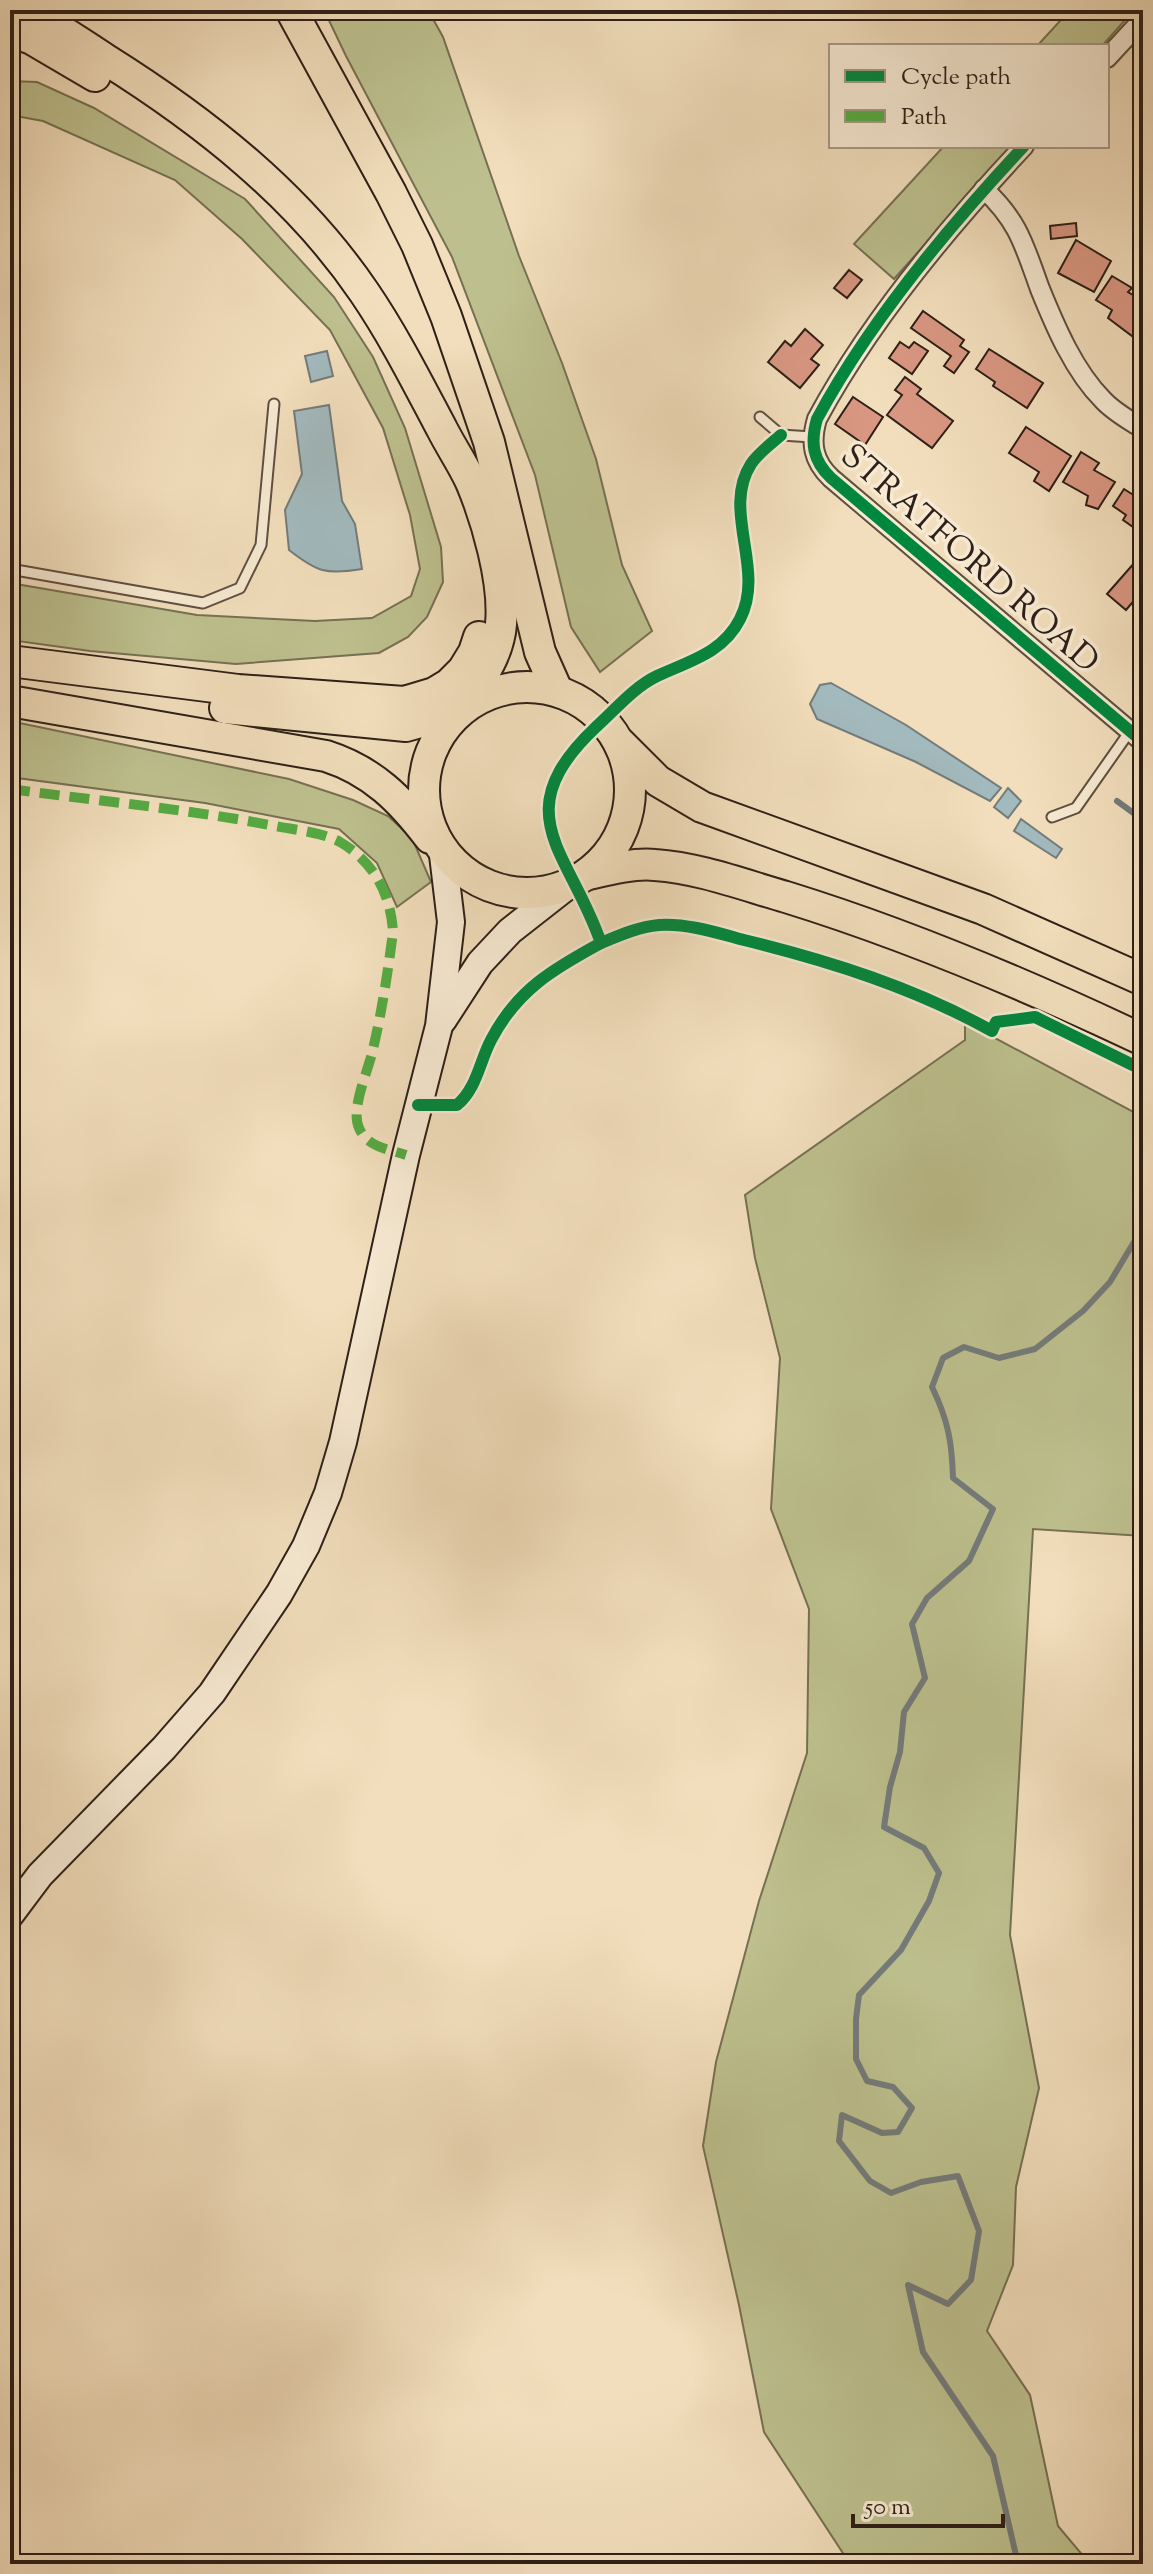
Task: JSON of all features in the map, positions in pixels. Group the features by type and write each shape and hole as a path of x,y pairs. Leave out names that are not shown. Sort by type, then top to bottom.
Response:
{"highway":[{"path":"15,10 39,18 129,74 211,131 250,164 320,235 364,292 414,373 471,483 490,542 500,595 501,623 495,653 437,741 427,774 426,793 438,849"},
{"path":"291,10 385,181 417,245 446,316 489,442 540,652 556,688"},
{"path":"10,31 32,39 69,60 185,134 250,164"},
{"path":"10,661 238,690 380,702 404,702 434,693 463,670 474,652 482,625 483,603 475,542 440,425"},
{"path":"10,671 236,710 387,725 414,725 512,686 529,684 556,688 588,709 658,781 702,807 1143,968"},
{"path":"10,701 345,762 388,789 406,806 438,849 480,884 502,891 548,891 580,879 654,864 705,874 912,940 1143,1040"},
{"path":"580,879 603,862 626,823 627,769 619,742"},
{"path":"1025,925 1143,980"}],"main road":[{"path":"10,1915 40,1875 164,1748 212,1693 250,1640 306,1546 328,1493 343,1442 402,1170 439,1026 451,922 438,849"},
{"path":"439,1026 480,963 510,931 580,879"}],"street":[{"path":"1109,56 1143,19"},
{"path":"812,437 826,402 878,321 984,189 1022,148"},
{"path":"984,189 1010,215 1020,233 1042,293 1076,365 1102,400 1143,429"},
{"name":"STRATFORD ROAD","path":"812,437 817,462 824,471 1137,737"}],"lane":[{"path":"10,569 203,603 240,588 261,545 274,404"},
{"path":"760,417 781,435 812,437"},
{"path":"1052,817 1076,808 1137,737"}],"green space":[{"path":"324,10 428,10 443,37 519,256 596,459 622,565 652,631 600,672 571,627 535,475 452,257"},
{"path":"1070,10 1134,10 1104,44 1039,44"},
{"path":"10,81 37,82 94,108 245,199 334,297 373,357 405,428 441,547 443,582 427,617 408,637 379,653 236,664 90,651 10,640 10,583 197,615 315,621 372,618 411,596 420,569 410,515 383,428 330,330 242,239 175,180 43,121 10,115"},
{"path":"942,148 1011,148 894,279 854,244"},
{"path":"10,721 289,779 353,800 388,816 412,838 431,882 397,907 377,863 339,829 205,803 10,777"},
{"path":"965,1022 1143,1117 1143,1536 1033,1529 1010,1935 1039,2088 1016,2187 1013,2265 987,2331 1030,2395 1058,2526 1090,2564 850,2564 764,2432 703,2146 716,2062 759,1901 807,1753 809,1609 771,1509 780,1358 755,1258 745,1195 965,1040"}],"water":[{"path":"327,351 333,376 311,382 305,356"},
{"path":"329,405 342,501 355,524 362,569 339,572 315,567 289,550 285,510 302,474 294,411"},
{"path":"831,683 906,725 1001,788 990,801 916,762 817,719 810,704 820,685"},
{"path":"1008,788 1021,801 1008,818 994,807"},
{"path":"1021,819 1062,849 1056,858 1014,831"}],"building":[{"path":"1076,223 1077,236 1051,239 1050,226"},
{"path":"1076,240 1111,261 1094,292 1058,273"},
{"path":"849,270 862,280 847,298 834,288"},
{"path":"1112,276 1132,288 1128,292 1143,301 1143,330 1136,339 1108,318 1112,310 1096,300"},
{"path":"923,311 964,340 960,346 969,352 954,373 944,366 951,356 911,328"},
{"path":"805,329 823,345 811,359 819,365 800,388 768,362 785,341 791,346"},
{"path":"900,342 909,348 914,342 928,351 912,374 889,358"},
{"path":"989,349 1043,383 1027,408 993,386 995,382 976,369"},
{"path":"905,377 921,389 917,394 953,421 932,448 887,415 902,395 895,390"},
{"path":"853,397 883,417 865,445 835,424"},
{"path":"1026,427 1071,456 1049,491 1034,481 1039,472 1009,453"},
{"path":"1081,452 1099,463 1094,470 1115,482 1098,509 1086,505 1088,496 1063,482"},
{"path":"1124,489 1143,501 1143,534 1123,520 1126,515 1113,506"},
{"path":"1143,553 1143,590 1126,610 1107,594"}],"waterway":[{"path":"1117,801 1143,820"},
{"path":"1018,2564 993,2456 923,2352 908,2285 948,2304 971,2280 979,2231 958,2176 921,2182 891,2193 870,2181 839,2141 842,2115 882,2133 898,2132 912,2108 893,2087 867,2081 856,2059 859,1995 901,1950 929,1901 939,1873 924,1848 884,1827 890,1787 900,1752 904,1712 925,1678 912,1624 927,1598 969,1561 993,1509 953,1478 948,1431 932,1387 943,1358 964,1347 999,1358 1035,1349 1083,1311 1110,1282 1143,1227"}],"marked path":[{"path":"10,789 209,815 308,832 340,842 362,859 384,892 393,932 379,1020 358,1100 357,1120 367,1139 385,1149 406,1155"}],"cycle path":[{"path":"1022,148 939,242 860,347 817,419 815,451 820,465 831,478 1143,742"},
{"path":"418,1105 457,1105 469,1091 491,1040 512,1007 538,982 601,943 552,833 549,809 553,784 568,757 633,692 657,676 704,655 733,631 747,600 747,560 740,501 743,482 754,460 781,435"},
{"path":"601,943 636,929 659,925 713,932 871,977 933,1002 992,1031 996,1022 1035,1017 1143,1070"}]}
